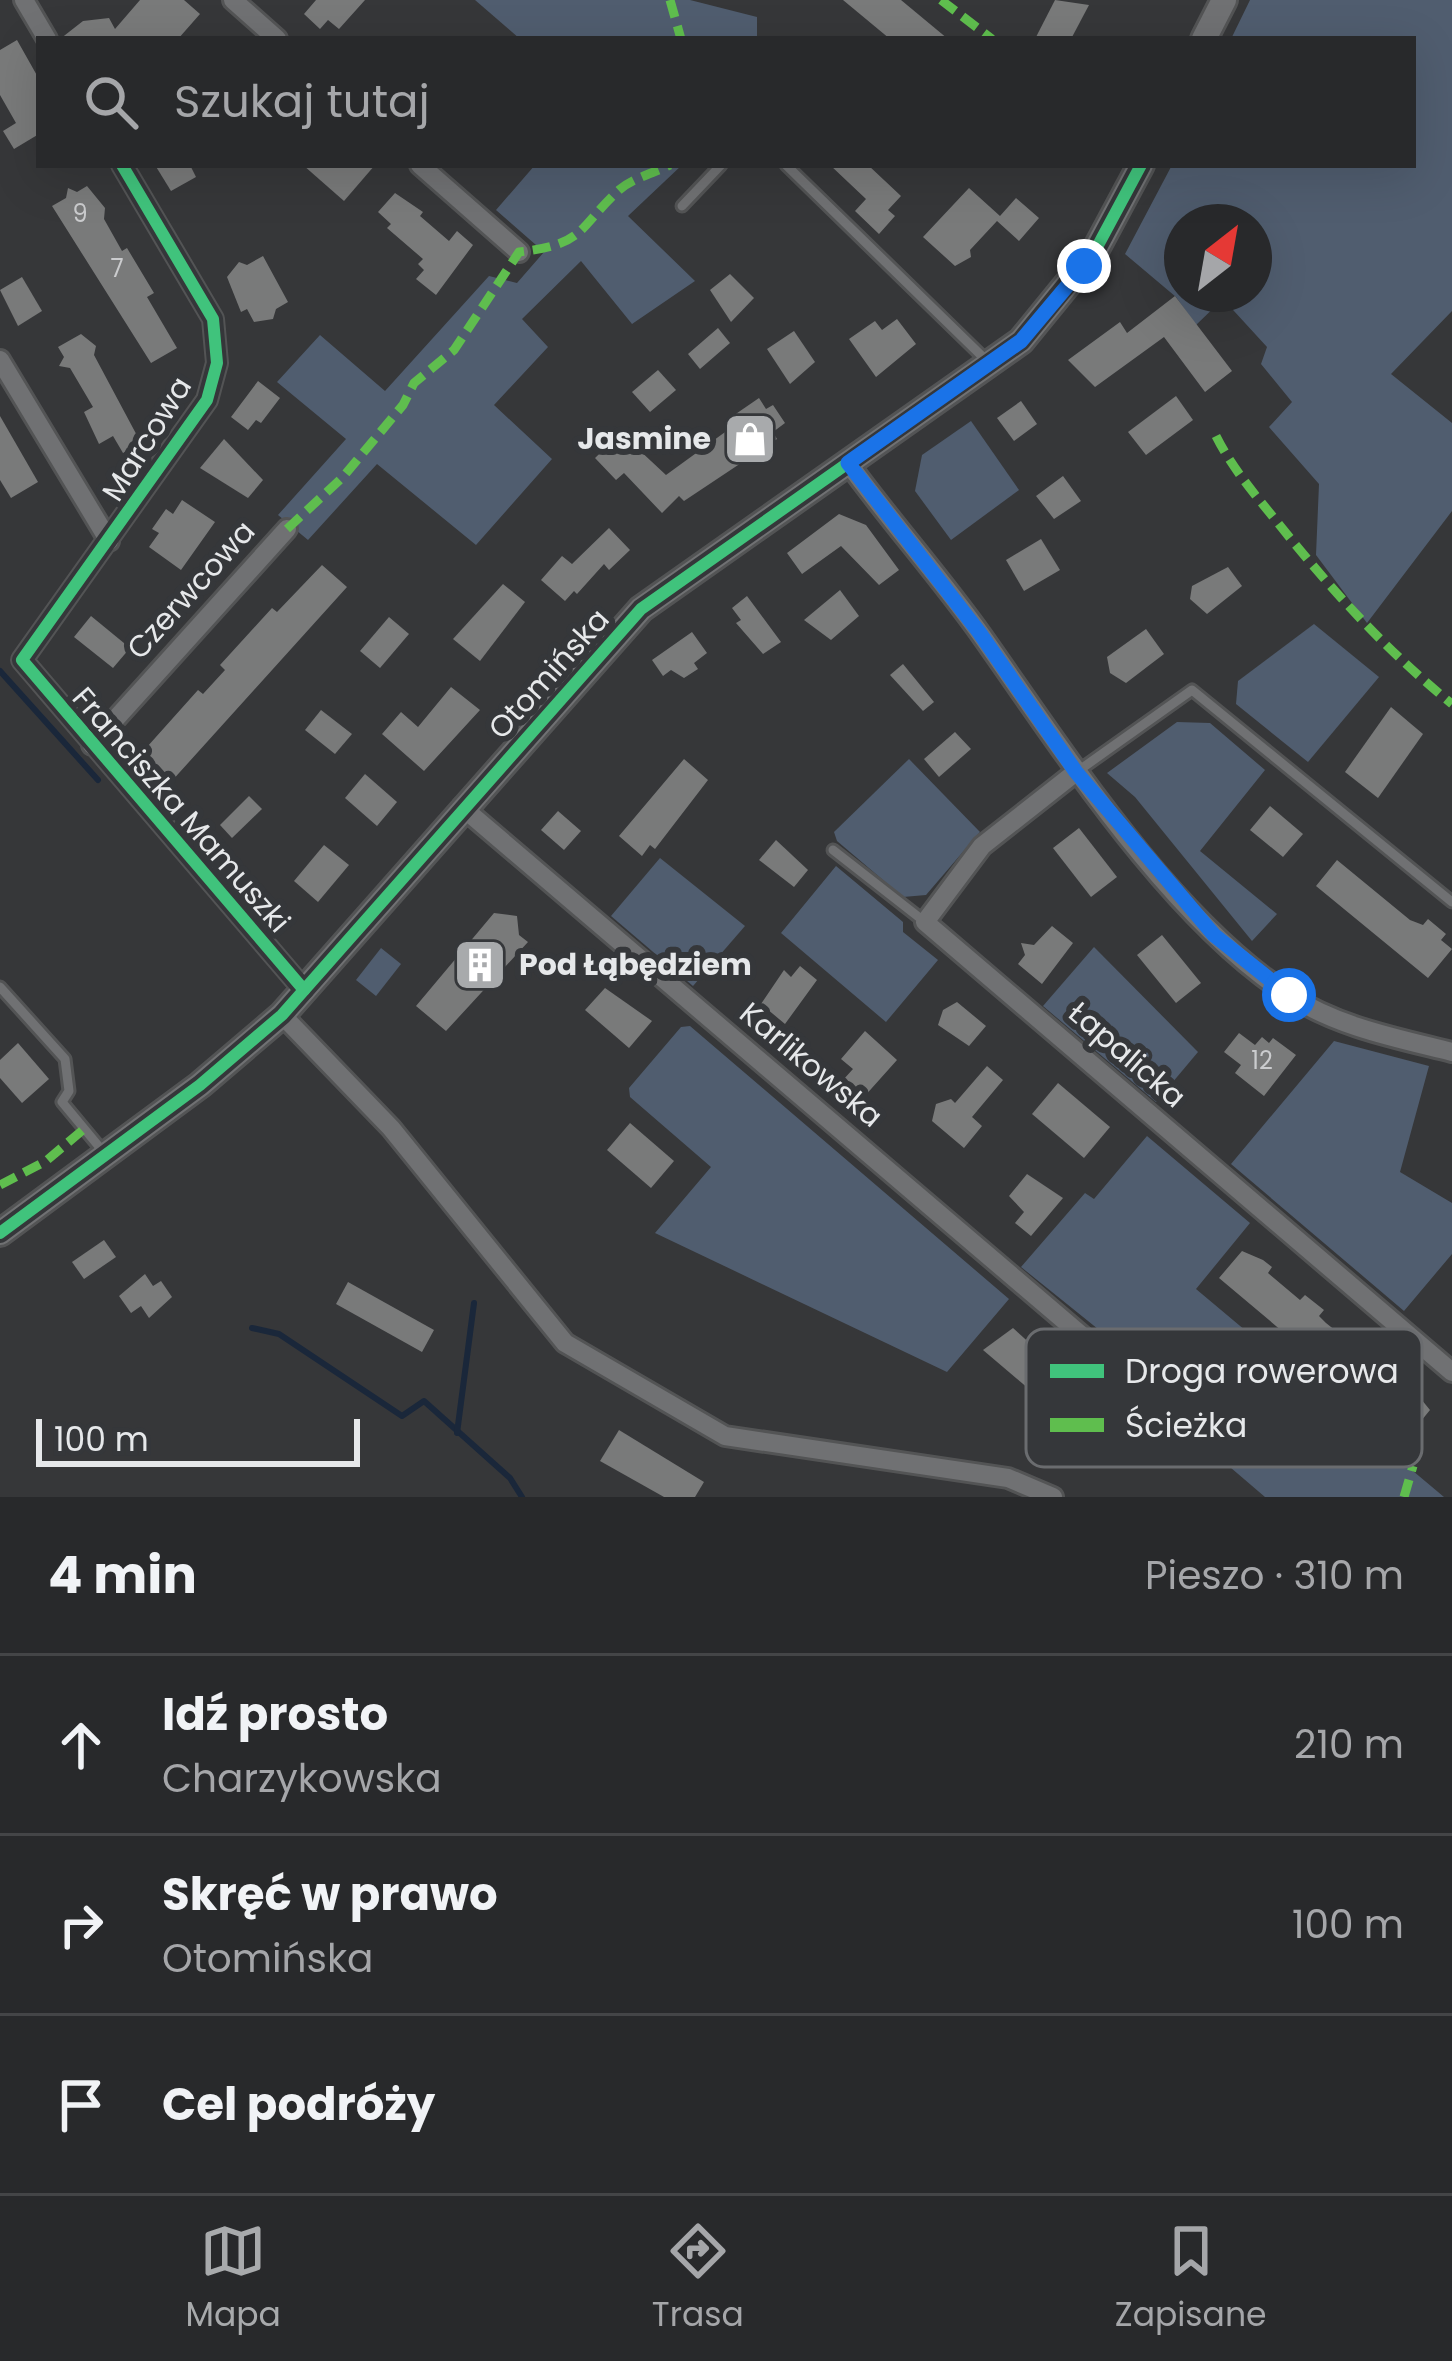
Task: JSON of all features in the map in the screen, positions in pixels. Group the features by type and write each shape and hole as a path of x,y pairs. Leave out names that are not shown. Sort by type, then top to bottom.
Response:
{"street":[{"path":"24,0 45,36"},
{"path":"233,0 274,36"},
{"path":"1206,36 1224,0"},
{"name":"Marcowa","path":"22,661 207,400 217,363 213,319 124,168"},
{"path":"423,168 519,252"},
{"name":"Otomińska","path":"0,1233 282,1015 641,609 1021,341 1063,296 1139,168"},
{"path":"0,360 110,541"},
{"path":"848,463 979,632 1076,772 1214,935 1289,995 1348,1026 1452,1052"},
{"name":"Czerwcowa","path":"92,746 287,529"},
{"name":"Franciszka Mamuszki","path":"22,661 304,990"},
{"path":"925,922 982,846 1076,772"},
{"name":"Karlikowska","path":"462,808 1073,1329"},
{"name":"Łapalicka","path":"925,922 1402,1329"},
{"path":"282,1015 391,1128 565,1342 725,1436 1008,1478 1053,1497"},
{"name":"Łapalicka","path":"1422,1346 1452,1372"}],"lane":[{"path":"682,206 719,168"},
{"path":"789,168 989,363"},
{"path":"1076,772 1192,690 1452,902"},
{"path":"833,850 925,922"},
{"path":"0,987 64,1059 69,1091 62,1102 106,1155"}],"shaded area":[{"path":"475,0 690,0 757,17 757,36 517,36"},
{"path":"1250,0 1452,0 1452,311 1391,374 1452,423 1452,511 1367,623 1316,555 1319,484 1269,427 1292,402 1261,364 1267,347 1235,312 1272,312 1272,204 1164,204 1164,287 1125,254 1170,168 1416,168 1416,36 1232,36"},
{"path":"532,168 679,168 628,216 695,281 632,324 581,261 522,319 548,347 494,405 552,459 476,545 377,464 308,540 278,515 346,439 277,382 320,335 385,391 489,276 517,283 544,252 496,210"},
{"path":"1187,312 1210,312 1196,325"},
{"path":"971,421 1019,490 951,540 915,491 922,455"},
{"path":"1314,624 1379,677 1308,762 1236,704 1238,681"},
{"path":"1177,722 1210,723 1265,770 1200,851 1277,914 1252,941 1135,797 1107,773"},
{"path":"909,759 980,832 926,895 903,897 837,841 834,832"},
{"path":"660,858 745,926 693,986 611,916"},
{"path":"836,866 903,922 903,932 938,960 886,1022 781,933"},
{"path":"1094,947 1198,1052 1156,1102 1043,1006"},
{"path":"381,948 401,964 376,996 356,980"},
{"path":"690,1026 1009,1299 947,1372 655,1233 711,1167 630,1097 629,1088 681,1027"},
{"path":"1334,1041 1429,1066 1400,1172 1452,1203 1452,1254 1404,1311 1231,1164"},
{"path":"1147,1136 1250,1223 1196,1289 1244,1329 1098,1329 1021,1267 1085,1193 1094,1199"},
{"path":"1230,1467 1408,1467 1444,1497 1265,1497"}],"building":[{"path":"140,0 184,0 200,14 181,36 64,36 83,21 109,18 115,29"},
{"path":"316,0 365,0 339,29 328,20 320,29 304,14"},
{"path":"843,0 901,0 944,36 886,36"},
{"path":"1055,0 1089,5 1073,36 1037,36"},
{"path":"17,40 36,74 36,136 14,149 3,131 16,123 0,95 0,50"},
{"path":"157,168 192,168 196,177 171,191"},
{"path":"306,168 372,168 344,201"},
{"path":"833,168 871,168 901,196 888,210 895,216 879,234 855,211 866,199"},
{"path":"87,186 105,208 104,219 122,251 127,248 154,293 147,297 177,348 151,363 52,206 66,198 68,188 77,192"},
{"path":"969,188 1000,216 1016,198 1039,218 1019,241 997,221 970,250 971,257 955,266 923,237"},
{"path":"395,193 423,212 420,216 449,241 457,231 473,245 436,295 416,279 424,270 418,264 423,259 387,228 391,224 378,212"},
{"path":"263,256 288,302 276,309 273,319 254,322 247,309 241,312 227,277 239,262 247,265"},
{"path":"730,274 754,298 731,322 710,290"},
{"path":"22,277 42,311 18,326 0,290"},
{"path":"1164,304 1164,312 1187,312 1232,371 1205,392 1164,337 1095,387 1068,360 1120,322 1127,333"},
{"path":"897,319 916,344 876,377 849,339 875,321 882,330"},
{"path":"718,328 730,343 700,369 688,354"},
{"path":"794,331 815,362 790,384 767,349"},
{"path":"81,334 96,346 94,355 141,443 123,453 113,436 99,444 84,412 93,407 70,368 59,366 64,357 58,347"},
{"path":"658,370 676,390 650,412 632,392"},
{"path":"258,381 280,398 261,423 256,420 248,430 231,417"},
{"path":"1176,396 1193,420 1146,455 1128,432"},
{"path":"759,398 766,409 773,405 785,423 773,432 777,439 684,501 679,496 662,513 624,473 616,480 595,458 621,433 666,475 732,427 727,420"},
{"path":"1021,401 1037,424 1014,441 997,418"},
{"path":"0,416 38,482 11,498 0,480"},
{"path":"224,439 263,480 248,498 200,468"},
{"path":"1063,476 1081,501 1054,519 1036,496"},
{"path":"182,500 215,522 181,570 149,547 159,533 152,529 166,509 173,514"},
{"path":"839,514 866,525 899,570 879,585 841,546 802,574 787,553"},
{"path":"609,528 630,550 609,570 604,564 565,601 541,580 562,556 572,564"},
{"path":"1041,539 1060,570 1024,591 1006,560"},
{"path":"322,565 347,587 170,783 144,759 151,752 147,747 198,690 203,694 225,670 220,665 272,608 277,612"},
{"path":"1228,567 1242,586 1207,614 1190,599 1192,586"},
{"path":"503,584 525,602 480,661 453,639"},
{"path":"840,590 859,616 831,640 804,620"},
{"path":"747,596 781,642 763,654 736,623 741,620 732,608"},
{"path":"91,616 130,648 113,668 74,637"},
{"path":"389,617 409,634 380,668 360,651"},
{"path":"1146,629 1164,654 1126,683 1110,673 1107,657"},
{"path":"692,632 707,653 694,663 698,669 684,678 671,670 663,676 652,660"},
{"path":"903,664 934,702 923,711 890,675"},
{"path":"451,687 480,710 424,771 382,734 401,712 418,727"},
{"path":"1391,707 1423,734 1378,798 1345,772"},
{"path":"321,710 352,734 335,754 305,730"},
{"path":"955,732 971,749 939,777 924,759"},
{"path":"684,759 708,780 655,849 650,845 642,856 619,836"},
{"path":"365,774 397,802 377,826 345,798"},
{"path":"249,796 262,809 232,838 220,825"},
{"path":"1270,806 1303,834 1283,857 1250,830"},
{"path":"558,811 581,831 564,850 541,830"},
{"path":"1079,828 1117,877 1091,897 1053,848"},
{"path":"776,840 808,870 794,887 759,860"},
{"path":"324,845 349,865 318,902 294,881"},
{"path":"1337,860 1410,920 1423,925 1428,919 1446,934 1441,940 1452,949 1428,978 1316,886"},
{"name":"Pod Łąbędziem","path":"494,913 517,916 519,935 528,942 446,1031 416,1006"},
{"path":"1052,926 1073,943 1042,984 1018,964 1025,955 1021,943 1034,945"},
{"path":"1162,935 1201,983 1176,1003 1137,955"},
{"path":"800,966 817,980 785,1024 761,1004 784,970 791,977"},
{"path":"605,988 652,1021 629,1048 585,1010"},
{"path":"957,1002 986,1026 969,1046 938,1025 943,1010"},
{"path":"865,1031 897,1060 863,1098 843,1080 853,1069 841,1059"},
{"path":"1239,1033 1255,1045 1262,1037 1269,1043 1273,1038 1296,1055 1264,1096 1235,1073 1241,1065 1224,1052"},
{"path":"18,1043 49,1079 22,1103 0,1078 0,1060"},
{"path":"987,1066 1003,1080 972,1117 982,1126 964,1148 932,1121 936,1104 951,1099 955,1103"},
{"path":"1058,1083 1110,1127 1084,1158 1032,1114"},
{"path":"630,1123 674,1161 651,1188 607,1150"},
{"path":"1027,1174 1063,1198 1031,1236 1015,1223 1024,1212 1009,1196"},
{"path":"104,1240 116,1257 84,1279 72,1262"},
{"path":"1242,1251 1263,1260 1272,1267 1268,1273 1300,1300 1305,1295 1324,1310 1319,1316 1334,1329 1280,1329 1219,1278"},
{"path":"145,1274 153,1286 161,1281 172,1297 149,1318 141,1306 131,1313 119,1296"},
{"path":"348,1282 434,1330 422,1352 336,1304"},
{"path":"1013,1328 1026,1340 1026,1387 983,1350"},
{"path":"619,1430 704,1482 695,1497 664,1497 600,1461"}],"waterway":[{"path":"0,671 98,780"},
{"path":"457,1433 474,1303"},
{"path":"252,1328 279,1334 402,1416 424,1401 510,1478 522,1497"}],"marked path":[{"path":"670,0 680,36"},
{"path":"941,0 988,36"},
{"path":"287,529 343,477 403,405 414,383 454,350 519,252 569,239 625,186 663,168"},
{"path":"1216,436 1246,484 1322,576 1452,704"},
{"path":"0,1185 46,1161 84,1129"},
{"path":"1404,1497 1413,1467"}],"cycle path":[{"path":"124,168 213,319 217,363 207,400 22,660 304,990"},
{"path":"0,1233 200,1085 282,1015 641,609 1021,341 1096,249 1139,168"}],"place":[{"name":"Jasmine","path":"750,439"},
{"name":"Pod Łąbędziem","path":"480,965"}],"route":[{"path":"1084,266 1021,341 848,463 979,632 1076,772 1214,935 1289,995"}]}
